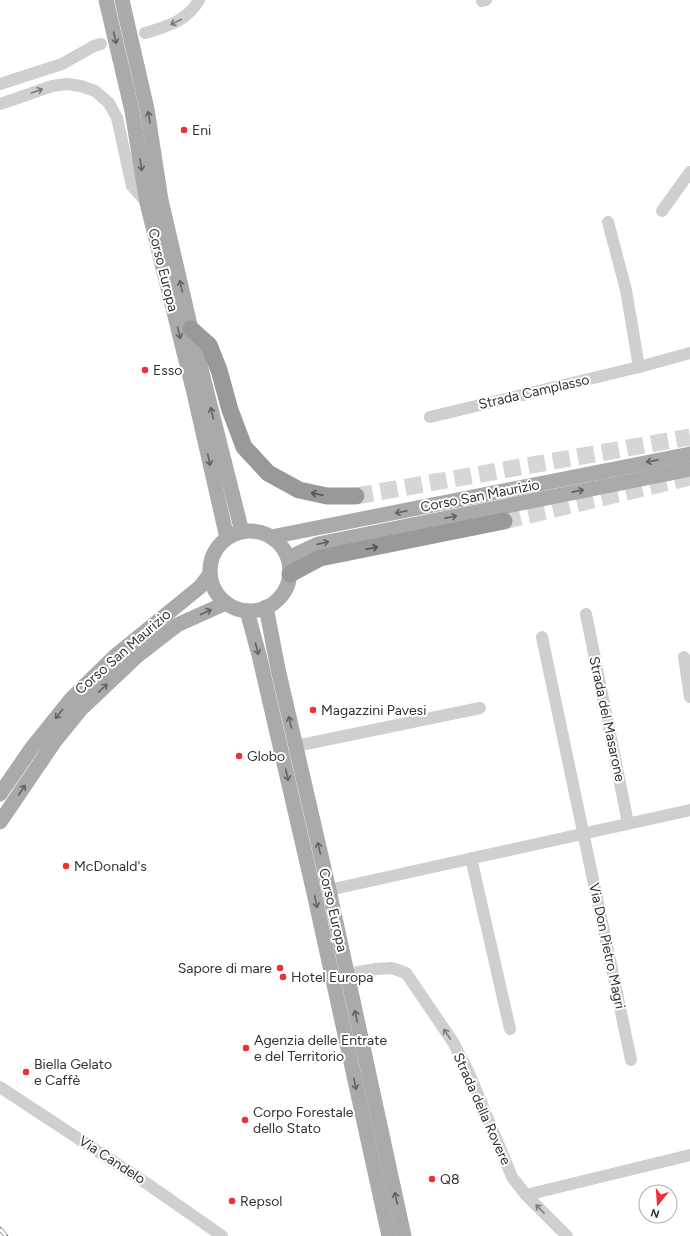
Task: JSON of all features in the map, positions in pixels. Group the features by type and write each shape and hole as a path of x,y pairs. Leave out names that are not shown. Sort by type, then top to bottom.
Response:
{"highway":[{"path":"191,329 209,345 219,370 230,410 244,447 268,473 299,490 327,496 356,496"},
{"path":"289,566 320,558 504,521"}],"main road":[{"name":"Corso Europa","path":"106,0 132,111 146,203 194,393 227,538"},
{"name":"Corso Europa","path":"122,0 148,109 161,200 191,329 242,532"},
{"name":"Corso San Maurizio","path":"271,537 690,454"},
{"name":"Corso San Maurizio","path":"289,566 318,544 690,469"},
{"path":"242,532 257,532 271,537 281,546 289,566 288,584 283,594 266,608 247,611 236,608 226,603 218,595 212,585 210,574 211,560 217,548 227,538 242,532"},
{"name":"Corso San Maurizio","path":"0,794 31,749 72,698 115,656 200,587 210,574"},
{"name":"Corso San Maurizio","path":"0,822 55,741 81,709 137,656 177,625 226,603"},
{"name":"Corso Europa","path":"266,608 278,669 329,890 404,1236"},
{"name":"Corso Europa","path":"247,611 262,667 312,886 389,1236"}],"street":[{"path":"146,33 183,19 199,0"},
{"path":"0,84 62,64 94,46 101,44"},
{"path":"0,104 52,86 67,84 81,86 95,91 109,103 117,118 132,186 146,203"},
{"path":"662,211 690,172"},
{"path":"608,222 626,290 639,368"},
{"name":"Strada Camplasso","path":"430,417 639,368 690,353"},
{"name":"Strada del Masarone","path":"586,614 628,823"},
{"path":"542,637 583,833"},
{"path":"684,657 690,697"},
{"path":"296,746 480,708"},
{"path":"329,890 690,810"},
{"name":"Via Don Pietro Magri","path":"583,833 631,1060"},
{"path":"471,858 510,1029"},
{"name":"Strada della Rovere","path":"347,974 392,968 406,973 453,1042 469,1073 512,1177 526,1195 567,1236"},
{"name":"Via Candelo","path":"0,1087 149,1185 222,1236"},
{"path":"526,1195 690,1155"}],"tunnel":[{"path":"356,496 690,437"},
{"path":"504,521 690,477"}],"railway":[{"path":"0,1229 6,1236"}],"place":[{"name":"Eni","path":"184,130"},
{"name":"Esso","path":"145,370"},
{"name":"Magazzini Pavesi","path":"313,710"},
{"name":"Globo","path":"239,756"},
{"name":"McDonald's","path":"66,866"},
{"name":"Sapore di mare","path":"280,968"},
{"name":"Hotel Europa","path":"283,977"},
{"name":"Agenzia delle Entrate e del Territorio","path":"246,1048"},
{"name":"Biella Gelato e Caffè","path":"26,1072"},
{"name":"Corpo Forestale dello Stato","path":"245,1120"},
{"name":"Q8","path":"432,1179"},
{"name":"Repsol","path":"232,1201"}]}
